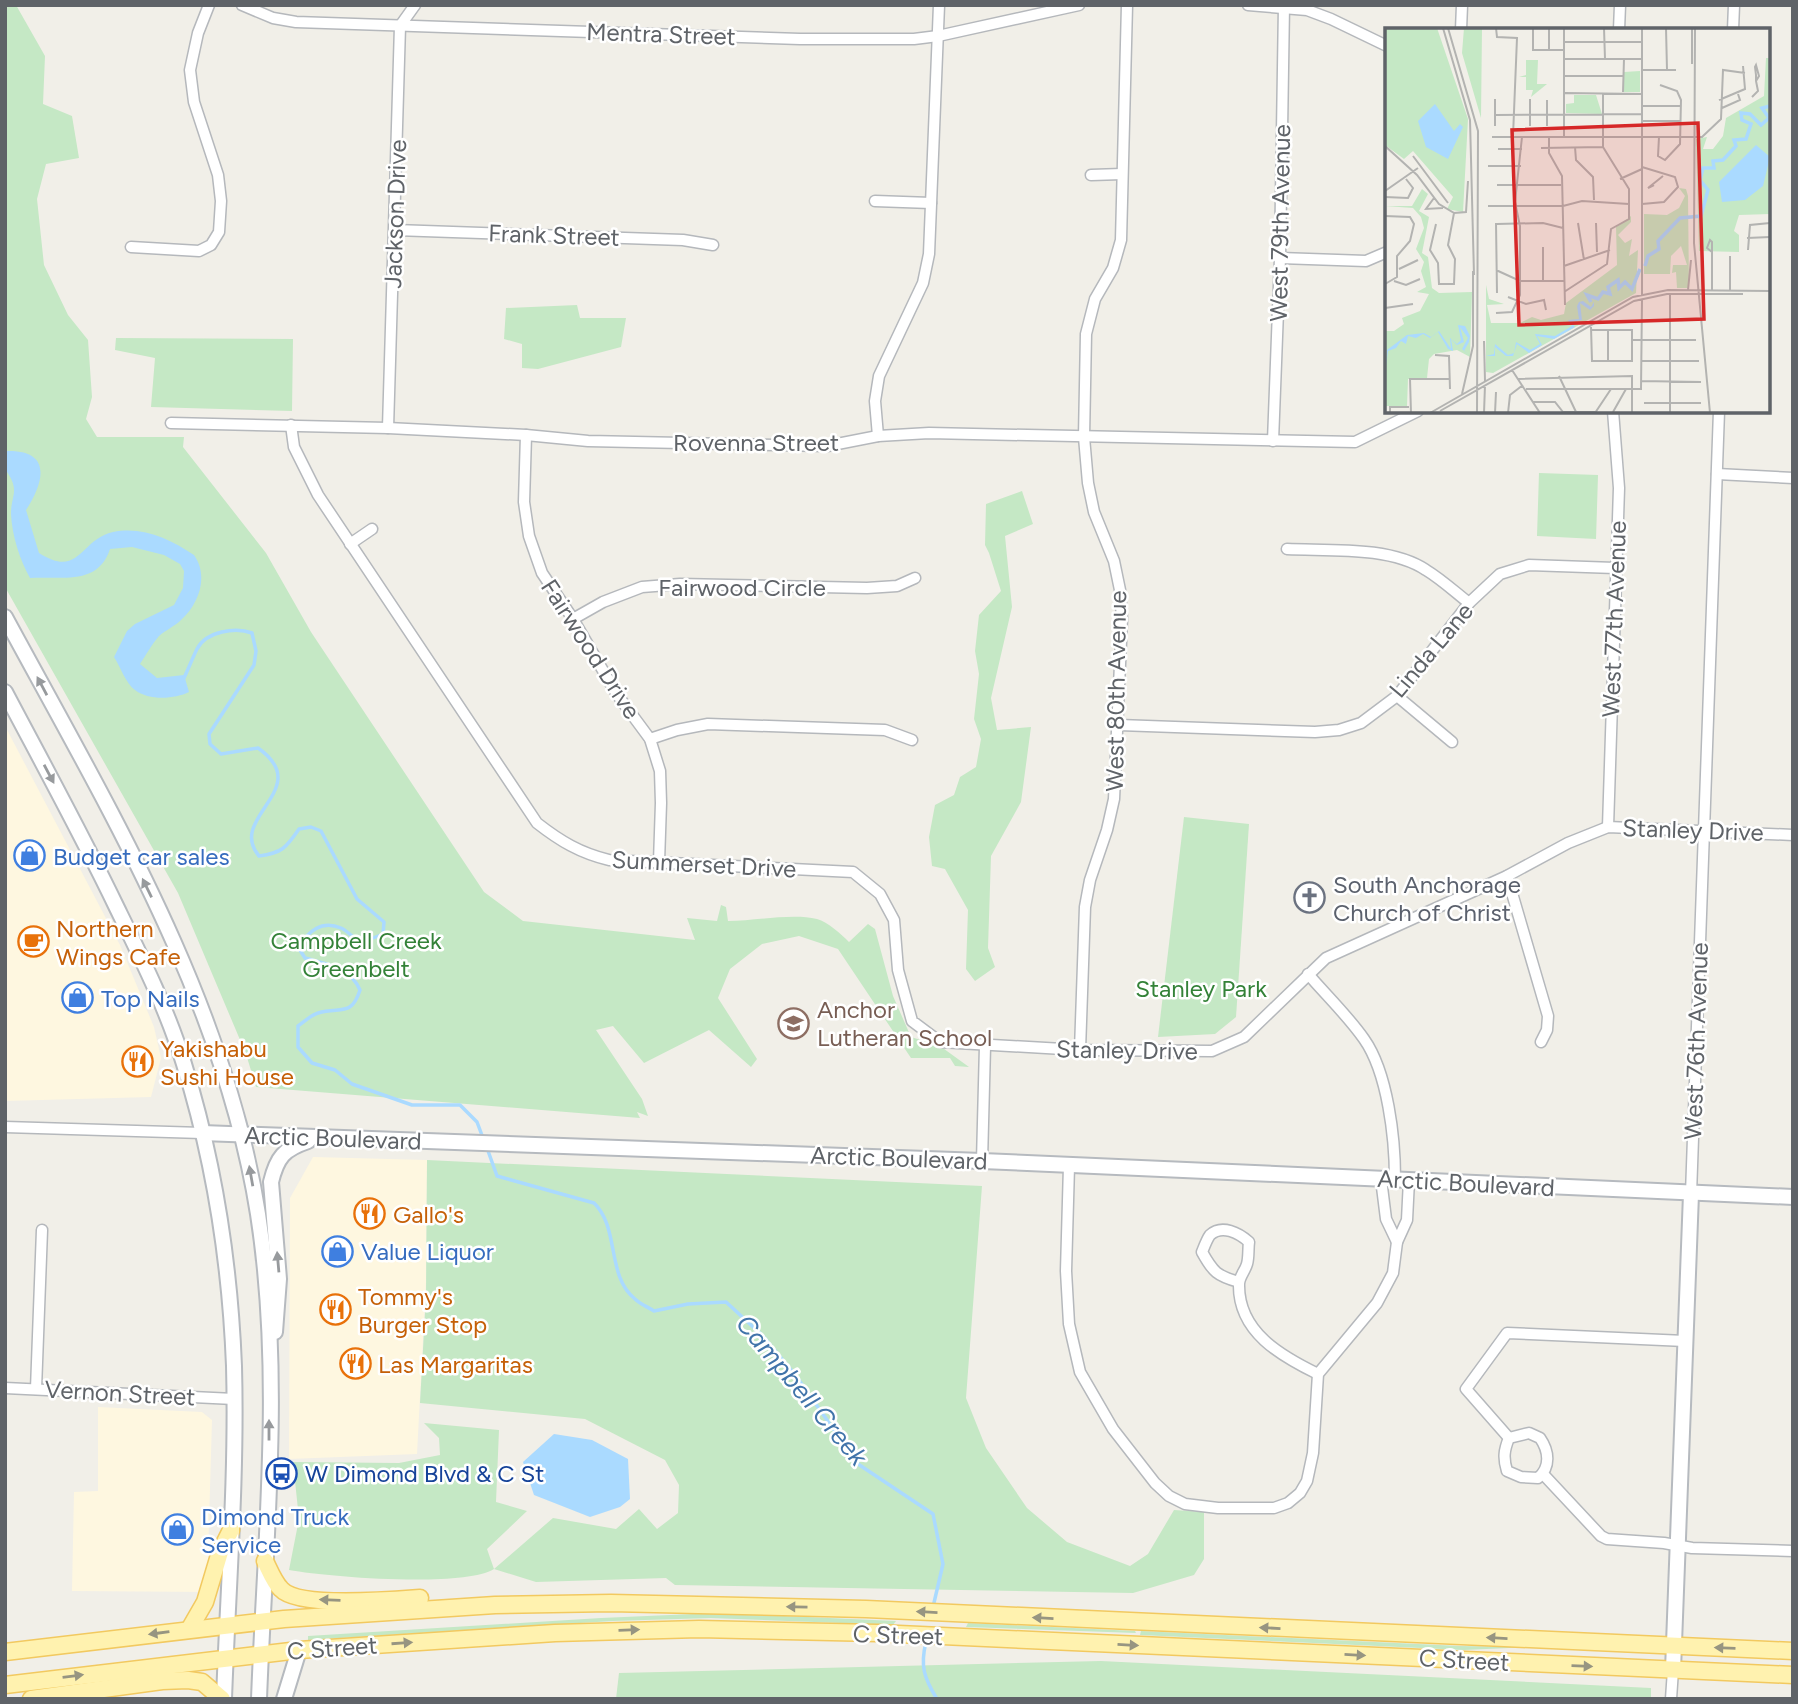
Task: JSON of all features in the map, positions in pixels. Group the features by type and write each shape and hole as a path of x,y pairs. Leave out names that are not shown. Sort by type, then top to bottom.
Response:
{"main road":[{"path":"5,617 119,830 186,967 218,1052 241,1135 258,1213 265,1266 270,1378"},
{"path":"5,692 88,846 153,981 184,1063 215,1192 225,1256 232,1332 234,1399 223,1699"},
{"name":"Arctic Boulevard","path":"202,1133 982,1161 1793,1197"},
{"path":"259,1699 270,1378 279,1279 271,1182 275,1166 288,1148 320,1138"},
{"name":"West 76th Avenue","path":"1673,1670 1691,1194"},
{"path":"190,1628 205,1602 220,1552 231,1530"},
{"path":"265,1561 280,1589 297,1598 343,1601 495,1595 544,1604"},
{"name":"C Street","path":"5,1652 262,1621 407,1610 639,1603 866,1609 1793,1651"},
{"name":"C Street","path":"5,1685 299,1650 634,1630 877,1633 1793,1675"},
{"path":"284,1699 299,1650"},
{"path":"32,1699 162,1681 188,1680 202,1682 223,1699"}],"street":[{"path":"131,247 199,251 214,249 219,232 221,201 218,175 194,102 190,70 198,33 209,5"},
{"name":"Mentra Street","path":"242,5 273,18 296,22 800,39 914,39 1079,5"},
{"path":"400,26 415,5"},
{"path":"878,436 875,401 879,376 923,283 929,254 939,5"},
{"name":"West 80th Avenue","path":"1080,1050 1085,906 1114,799 1119,725 1120,590 1114,561 1094,512 1088,483 1084,437 1086,334 1095,299 1113,268 1121,240 1127,5"},
{"path":"1248,5 1307,10 1385,45"},
{"path":"1461,28 1462,5"},
{"path":"1619,28 1620,5"},
{"path":"1733,28 1734,5"},
{"name":"West 79th Avenue","path":"1273,441 1280,258 1284,6"},
{"name":"Jackson Drive","path":"388,428 400,26"},
{"path":"1091,175 1122,174"},
{"path":"875,201 931,203"},
{"name":"Frank Street","path":"395,230 683,240 713,245"},
{"path":"1280,258 1366,261 1385,253"},
{"name":"Rovenna Street","path":"171,423 388,428 587,441 827,446 878,436 929,433 1355,442 1414,413"},
{"name":"West 77th Avenue","path":"1608,827 1619,463 1612,426 1613,413"},
{"name":"West 76th Avenue","path":"1691,1194 1719,413"},
{"name":"Summerset Drive","path":"290,425 294,447 318,495 537,824 561,842 588,855 609,860 853,872 880,894 894,920 898,970 912,1021 940,1042 985,1046"},
{"name":"Fairwood Drive","path":"526,435 524,502 529,536 542,573 573,619 616,693 650,739 660,771 659,862"},
{"path":"1717,474 1793,478"},
{"path":"350,544 372,529"},
{"path":"1287,549 1380,554 1407,560 1425,569 1469,603"},
{"name":"Linda Lane","path":"1119,725 1315,732 1339,730 1361,723 1397,696 1469,603 1500,573 1529,565 1615,568"},
{"name":"Fairwood Circle","path":"573,619 603,602 642,587 680,584 867,588 897,586 915,578"},
{"path":"1397,696 1452,742"},
{"path":"650,739 708,724 885,730 912,740"},
{"name":"Stanley Drive","path":"985,1046 1212,1051 1244,1037 1326,958 1507,876 1568,843 1608,827 1793,835"},
{"path":"1507,876 1548,1016 1548,1030 1541,1042"},
{"path":"1308,974 1365,1040 1379,1067 1395,1155 1395,1180 1386,1219 1397,1242"},
{"path":"982,1161 985,1046"},
{"name":"Arctic Boulevard","path":"5,1127 202,1133"},
{"path":"1069,1166 1069,1324 1080,1372 1113,1429 1154,1483 1169,1496 1185,1504 1218,1508 1274,1508 1288,1503 1300,1493 1307,1481 1313,1453 1318,1374 1377,1303 1393,1273 1397,1242 1407,1220 1395,1180"},
{"path":"36,1389 41,1230"},
{"path":"1239,1282 1221,1277 1211,1268 1202,1252 1210,1236 1220,1230 1238,1232 1249,1242 1247,1263 1239,1282 1242,1308 1256,1333 1285,1358 1318,1374"},
{"path":"1509,1438 1466,1389 1507,1333 1685,1341"},
{"name":"Vernon Street","path":"5,1388 234,1399"},
{"path":"1529,1433 1540,1438 1547,1456 1547,1466 1543,1474 1538,1478 1531,1478 1507,1471 1504,1450 1509,1438 1529,1433"},
{"path":"1543,1474 1601,1536 1607,1539 1664,1543 1678,1547 1793,1551"},
{"path":"1671,1699 1673,1670"}],"shaded area":[{"path":"5,726 120,945 154,1027 161,1058 151,1097 5,1101"},
{"path":"313,1157 427,1160 426,1282 417,1454 289,1459 290,1198"},
{"path":"98,1407 202,1412 212,1420 207,1592 72,1591 74,1492 98,1491"}],"green space":[{"name":"Campbell Creek Greenbelt","path":"5,5 16,5 45,56 43,104 72,116 79,158 46,164 37,199 44,265 68,315 88,340 92,397 86,419 97,437 184,437 183,447 266,553 311,632 484,892 523,921 695,940 687,918 717,921 721,905 726,907 728,921 807,917 830,925 849,942 868,924 875,929 893,996 911,1037 940,1046 969,1067 955,1066 950,1058 911,1058 838,949 799,936 762,944 730,969 718,998 757,1059 751,1067 709,1030 644,1063 613,1026 596,1030 642,1099 648,1116 637,1112 640,1118 256,1087 246,1054 178,893 5,587"},
{"path":"577,305 580,318 626,318 621,347 538,369 522,368 522,344 504,339 506,308"},
{"path":"116,338 293,339 292,411 151,407 155,358 115,350"},
{"path":"1539,473 1598,475 1596,539 1537,536"},
{"path":"1022,491 1033,524 1005,536 1012,607 991,698 997,730 1031,727 1021,802 991,856 988,948 995,967 975,981 966,969 968,910 945,869 932,866 929,837 935,805 954,795 960,777 976,767 981,739 974,719 979,674 975,651 979,615 1001,591 985,545 986,504"},
{"name":"Stanley Park","path":"1184,817 1249,824 1236,1017 1215,1034 1158,1037"},
{"path":"427,1160 982,1186 966,1398 986,1448 1027,1508 1067,1542 1130,1566 1148,1554 1174,1510 1204,1512 1204,1559 1194,1575 1133,1593 675,1585 666,1578 536,1582 494,1569 553,1518 616,1529 639,1509 657,1529 678,1513 679,1485 665,1460 585,1419 420,1403 426,1295"},
{"path":"424,1423 499,1430 496,1502 527,1511 487,1549 494,1569 478,1575 426,1580 363,1578 289,1570 299,1519 293,1462 399,1463 440,1455 439,1438"},
{"path":"716,1613 896,1621 893,1625 711,1618 613,1621 308,1640 308,1636"},
{"path":"968,1623 1135,1631 1136,1633 966,1627"},
{"path":"1141,1631 1530,1647 1464,1650 1140,1635"},
{"path":"1101,1661 1651,1688 1651,1699 616,1699 619,1673"}],"water":[{"path":"5,451 31,455 40,469 37,488 26,510 39,553 63,562 79,555 102,536 113,532 135,531 156,535 194,555 201,572 197,598 181,620 159,636 140,664 157,678 184,675 189,692 162,698 141,694 129,684 114,657 127,631 135,624 174,605 183,588 184,571 180,564 164,555 132,547 110,549 97,569 88,574 66,578 30,578 13,531 11,514 14,489 11,478 5,472"},
{"path":"554,1434 592,1440 628,1459 630,1499 620,1507 590,1517 534,1495 523,1462"}],"waterway":[{"name":"Campbell Creek","path":"183,680 197,649 207,638 214,634 238,630 252,633 256,651 254,665 209,734 210,744 221,754 258,748 273,763 278,777 275,790 253,828 252,842 259,856 283,848 299,829 311,827 321,831 357,899 384,922 383,934 366,940 355,938 334,926 322,926 311,932 298,947 305,958 344,971 360,990 357,999 349,1008 318,1013 298,1026 298,1047 312,1063 335,1070 352,1084 412,1105 460,1105 477,1122 483,1138"},
{"name":"Campbell Creek","path":"487,1148 497,1176 594,1203 607,1225 620,1278 626,1289 639,1302 654,1311 688,1304 726,1302 763,1336 796,1376 858,1464 933,1514 943,1564 933,1607"},
{"name":"Campbell Creek","path":"926,1642 924,1672 937,1699"}],"place":[{"name":"Budget car sales","path":"30,856"},
{"name":"South Anchorage Church of Christ","path":"1310,898"},
{"name":"Northern Wings Cafe","path":"33,942"},
{"name":"Top Nails","path":"78,998"},
{"name":"Anchor Lutheran School","path":"794,1023"},
{"name":"Yakishabu Sushi House","path":"137,1062"},
{"name":"Gallo's","path":"370,1214"},
{"name":"Value Liquor","path":"338,1251"},
{"name":"Tommy's Burger Stop","path":"335,1310"},
{"name":"Las Margaritas","path":"355,1364"},
{"name":"W Dimond Blvd & C St","path":"282,1473"},
{"name":"Dimond Truck Service","path":"178,1530"}]}
